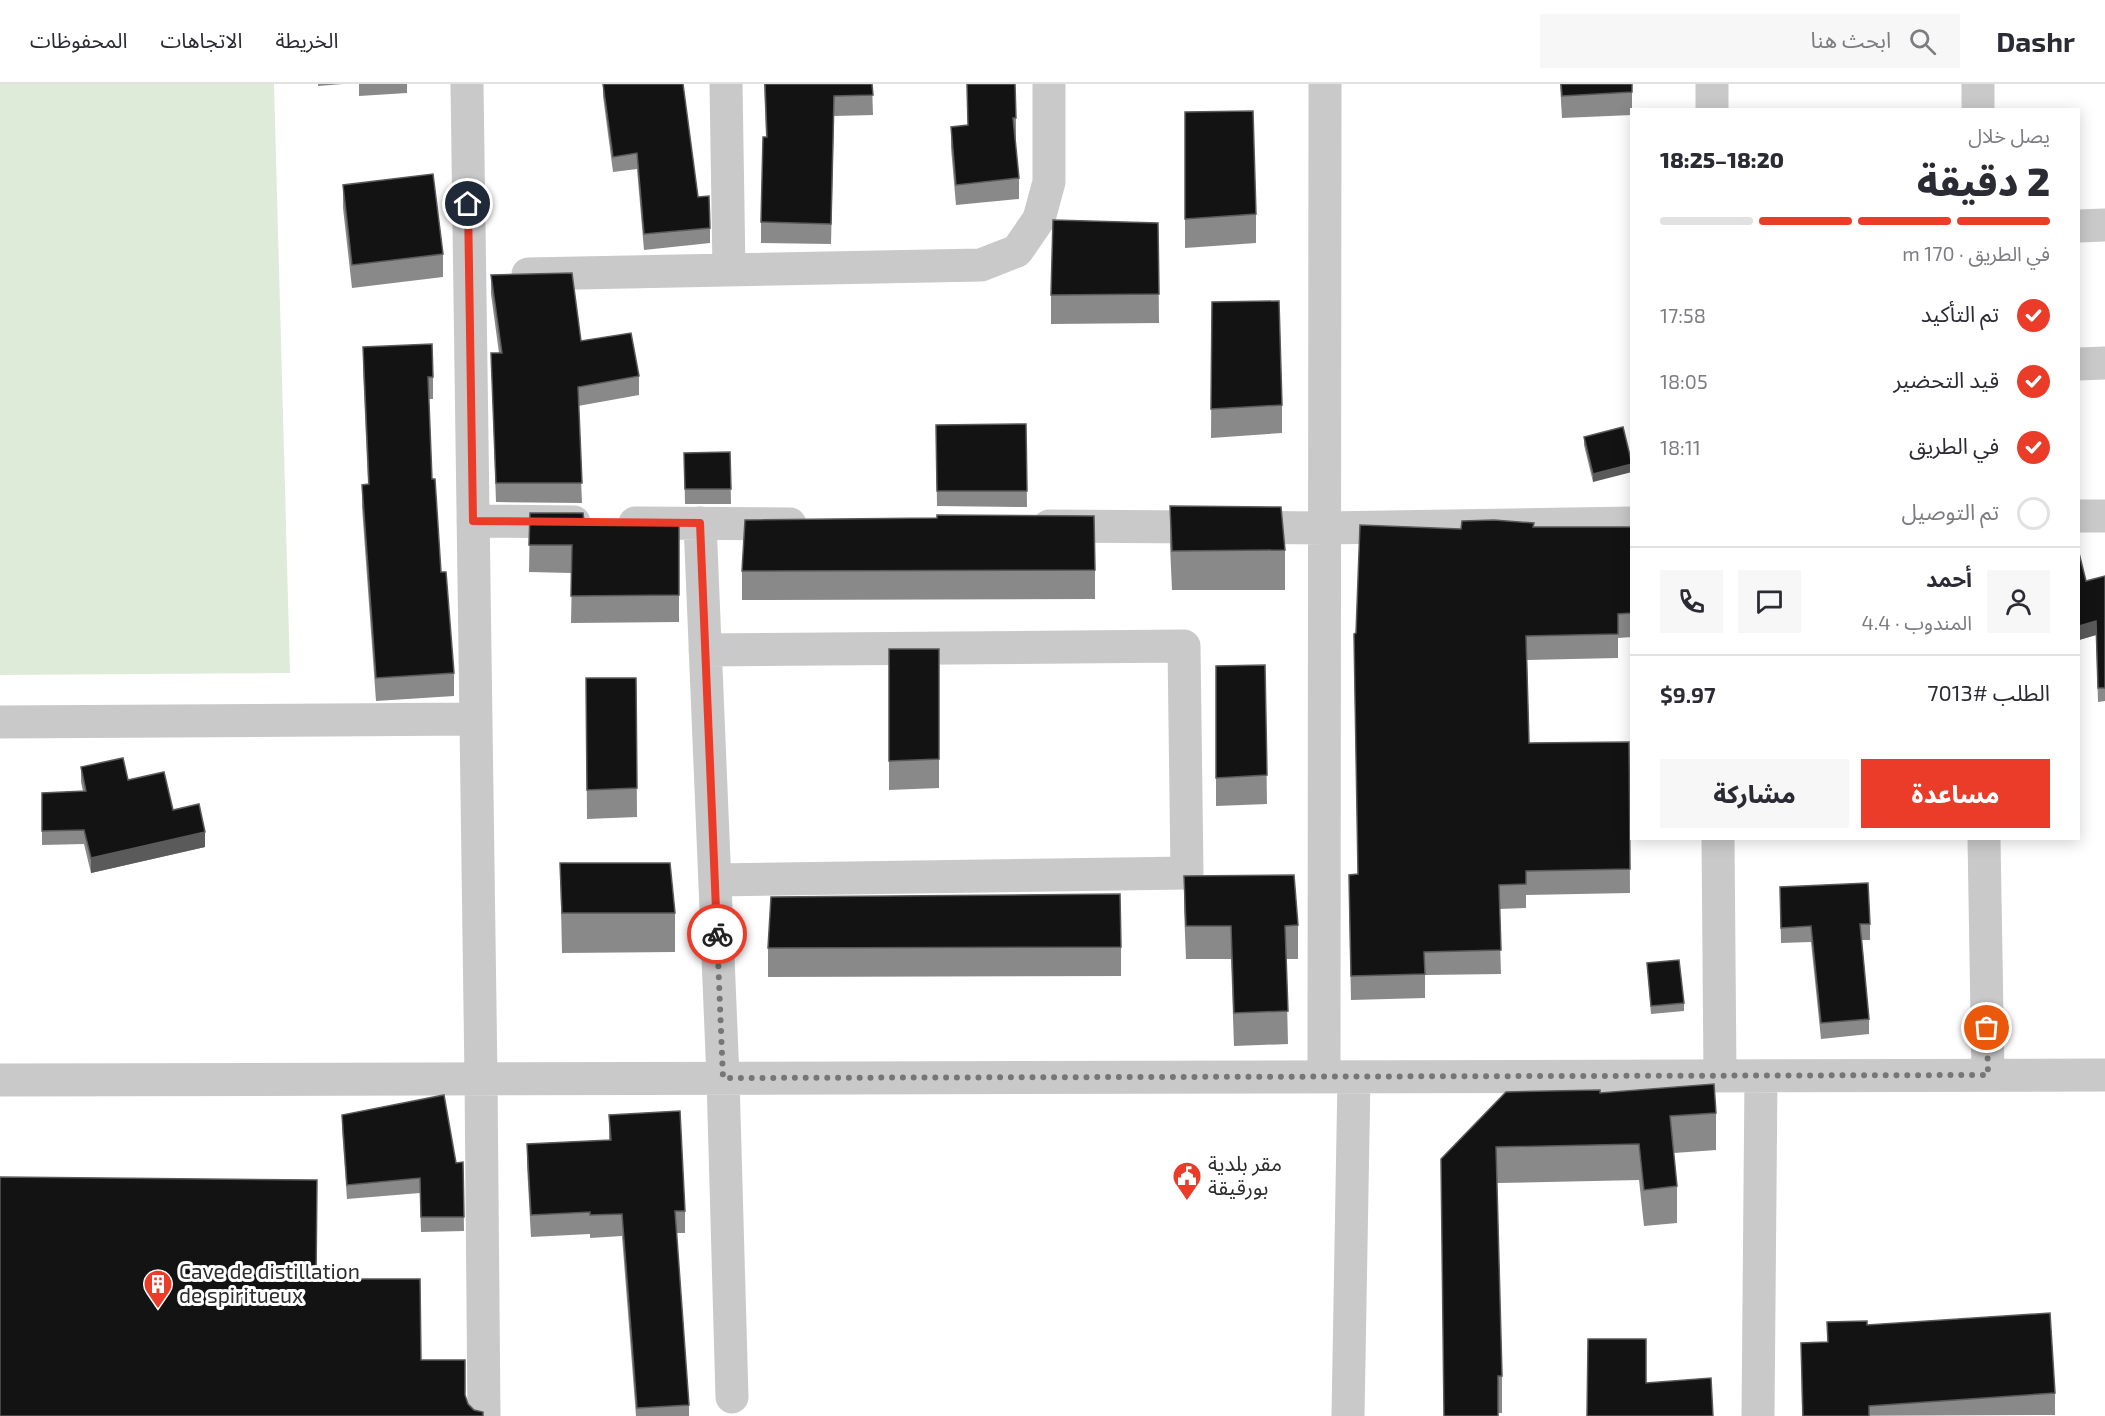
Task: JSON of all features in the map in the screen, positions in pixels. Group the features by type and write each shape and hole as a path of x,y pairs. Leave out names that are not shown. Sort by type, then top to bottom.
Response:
{"street":[{"path":"466,84 484,1416"},
{"path":"726,84 729,270"},
{"path":"470,276 981,265 1017,252 1039,219 1049,182 1049,84"},
{"path":"1325,84 1325,528 1348,1416"},
{"path":"1712,84 1712,108"},
{"path":"1978,84 1978,108"},
{"path":"2080,226 2105,225"},
{"path":"2080,364 2105,363"},
{"path":"2080,516 2105,516"},
{"path":"473,521 818,524"},
{"path":"700,523 723,1078 732,1397"},
{"path":"1018,525 1325,528 1630,523"},
{"path":"705,650 1184,646 1187,873 715,880"},
{"path":"0,722 476,719"},
{"path":"1718,840 1720,1076"},
{"path":"1984,840 1988,1075"},
{"path":"0,1080 2105,1075"},
{"path":"1758,1416 1761,1076"}],"green space":[{"path":"0,84 274,84 290,673 0,675"}],"building":[{"path":"603,84 683,84 698,197 709,196 710,228 644,234 637,153 613,157"},
{"path":"765,84 872,84 873,95 834,96 831,224 761,222 763,137 767,137"},
{"path":"967,84 1015,84 1016,118 1013,118 1019,178 956,185 951,127 968,125"},
{"path":"1561,84 1632,84 1632,92 1562,96"},
{"path":"1253,111 1256,214 1185,219 1185,112"},
{"path":"433,174 443,254 352,265 343,185"},
{"path":"1053,220 1158,223 1159,294 1051,295"},
{"path":"572,273 581,341 631,333 639,376 578,387 582,483 496,483 491,353 502,353 491,275"},
{"path":"1279,301 1282,405 1211,409 1212,302"},
{"path":"432,344 433,377 428,377 432,479 435,479 441,572 446,572 454,673 376,678 362,485 369,484 363,347"},
{"path":"1026,424 1027,491 937,491 936,425"},
{"path":"1623,427 1630,465 1593,474 1584,437"},
{"path":"730,452 731,489 685,489 684,453"},
{"path":"1170,506 1281,507 1285,550 1172,551"},
{"path":"530,513 583,513 584,521 679,523 679,595 571,596 572,545 529,545"},
{"path":"937,515 1094,516 1095,570 742,571 745,520 937,518"},
{"path":"1494,520 1534,523 1533,527 1630,527 1630,613 1618,614 1618,634 1526,636 1529,743 1629,742 1630,869 1526,871 1526,884 1499,885 1501,950 1424,952 1425,974 1351,976 1349,875 1358,874 1354,634 1356,633 1360,525 1461,529 1462,521"},
{"path":"2080,557 2086,581 2105,576 2105,688 2098,688 2096,621 2080,626"},
{"path":"889,649 939,649 939,759 889,761"},
{"path":"1265,665 1267,775 1216,778 1216,666"},
{"path":"586,678 636,678 637,788 587,790"},
{"path":"123,758 128,780 164,772 173,810 199,804 205,832 91,858 84,830 42,831 42,793 86,791 81,767"},
{"path":"560,863 670,863 675,913 562,913"},
{"path":"1294,875 1298,925 1285,926 1288,1011 1234,1013 1231,926 1186,926 1184,876"},
{"path":"1868,883 1870,924 1860,924 1869,1019 1821,1023 1811,926 1781,928 1780,887"},
{"path":"1120,894 1121,947 768,948 771,897"},
{"path":"1679,960 1684,1003 1651,1006 1647,963"},
{"path":"1714,1084 1716,1113 1670,1116 1677,1186 1644,1190 1639,1144 1496,1147 1502,1376 1498,1376 1498,1416 1444,1416 1441,1159 1506,1092 1600,1090 1600,1093"},
{"path":"444,1095 456,1163 463,1162 464,1217 421,1217 420,1178 347,1185 342,1115"},
{"path":"680,1111 685,1211 675,1211 689,1405 637,1408 622,1214 590,1215 590,1212 531,1215 527,1144 611,1140 609,1115"},
{"name":"Cave de distillation de spiritueux","path":"0,1177 317,1180 316,1279 420,1279 421,1360 465,1360 465,1395 468,1404 474,1410 483,1412 483,1416 0,1416"},
{"path":"2050,1313 2055,1393 1869,1406 1869,1416 1803,1416 1801,1343 1828,1342 1827,1322 1867,1321 1867,1325"},
{"path":"1588,1339 1646,1339 1646,1383 1711,1378 1713,1416 1587,1416"}],"way so far":[{"path":"717,934 723,1078 1988,1075 1987,1028"}],"place":[{"name":"مقر بلدية بورقيقة","path":"1187,1202"},
{"name":"Cave de distillation de spiritueux","path":"158,1310"}],"route":[{"path":"468,204 473,521 700,523 717,934"}]}
